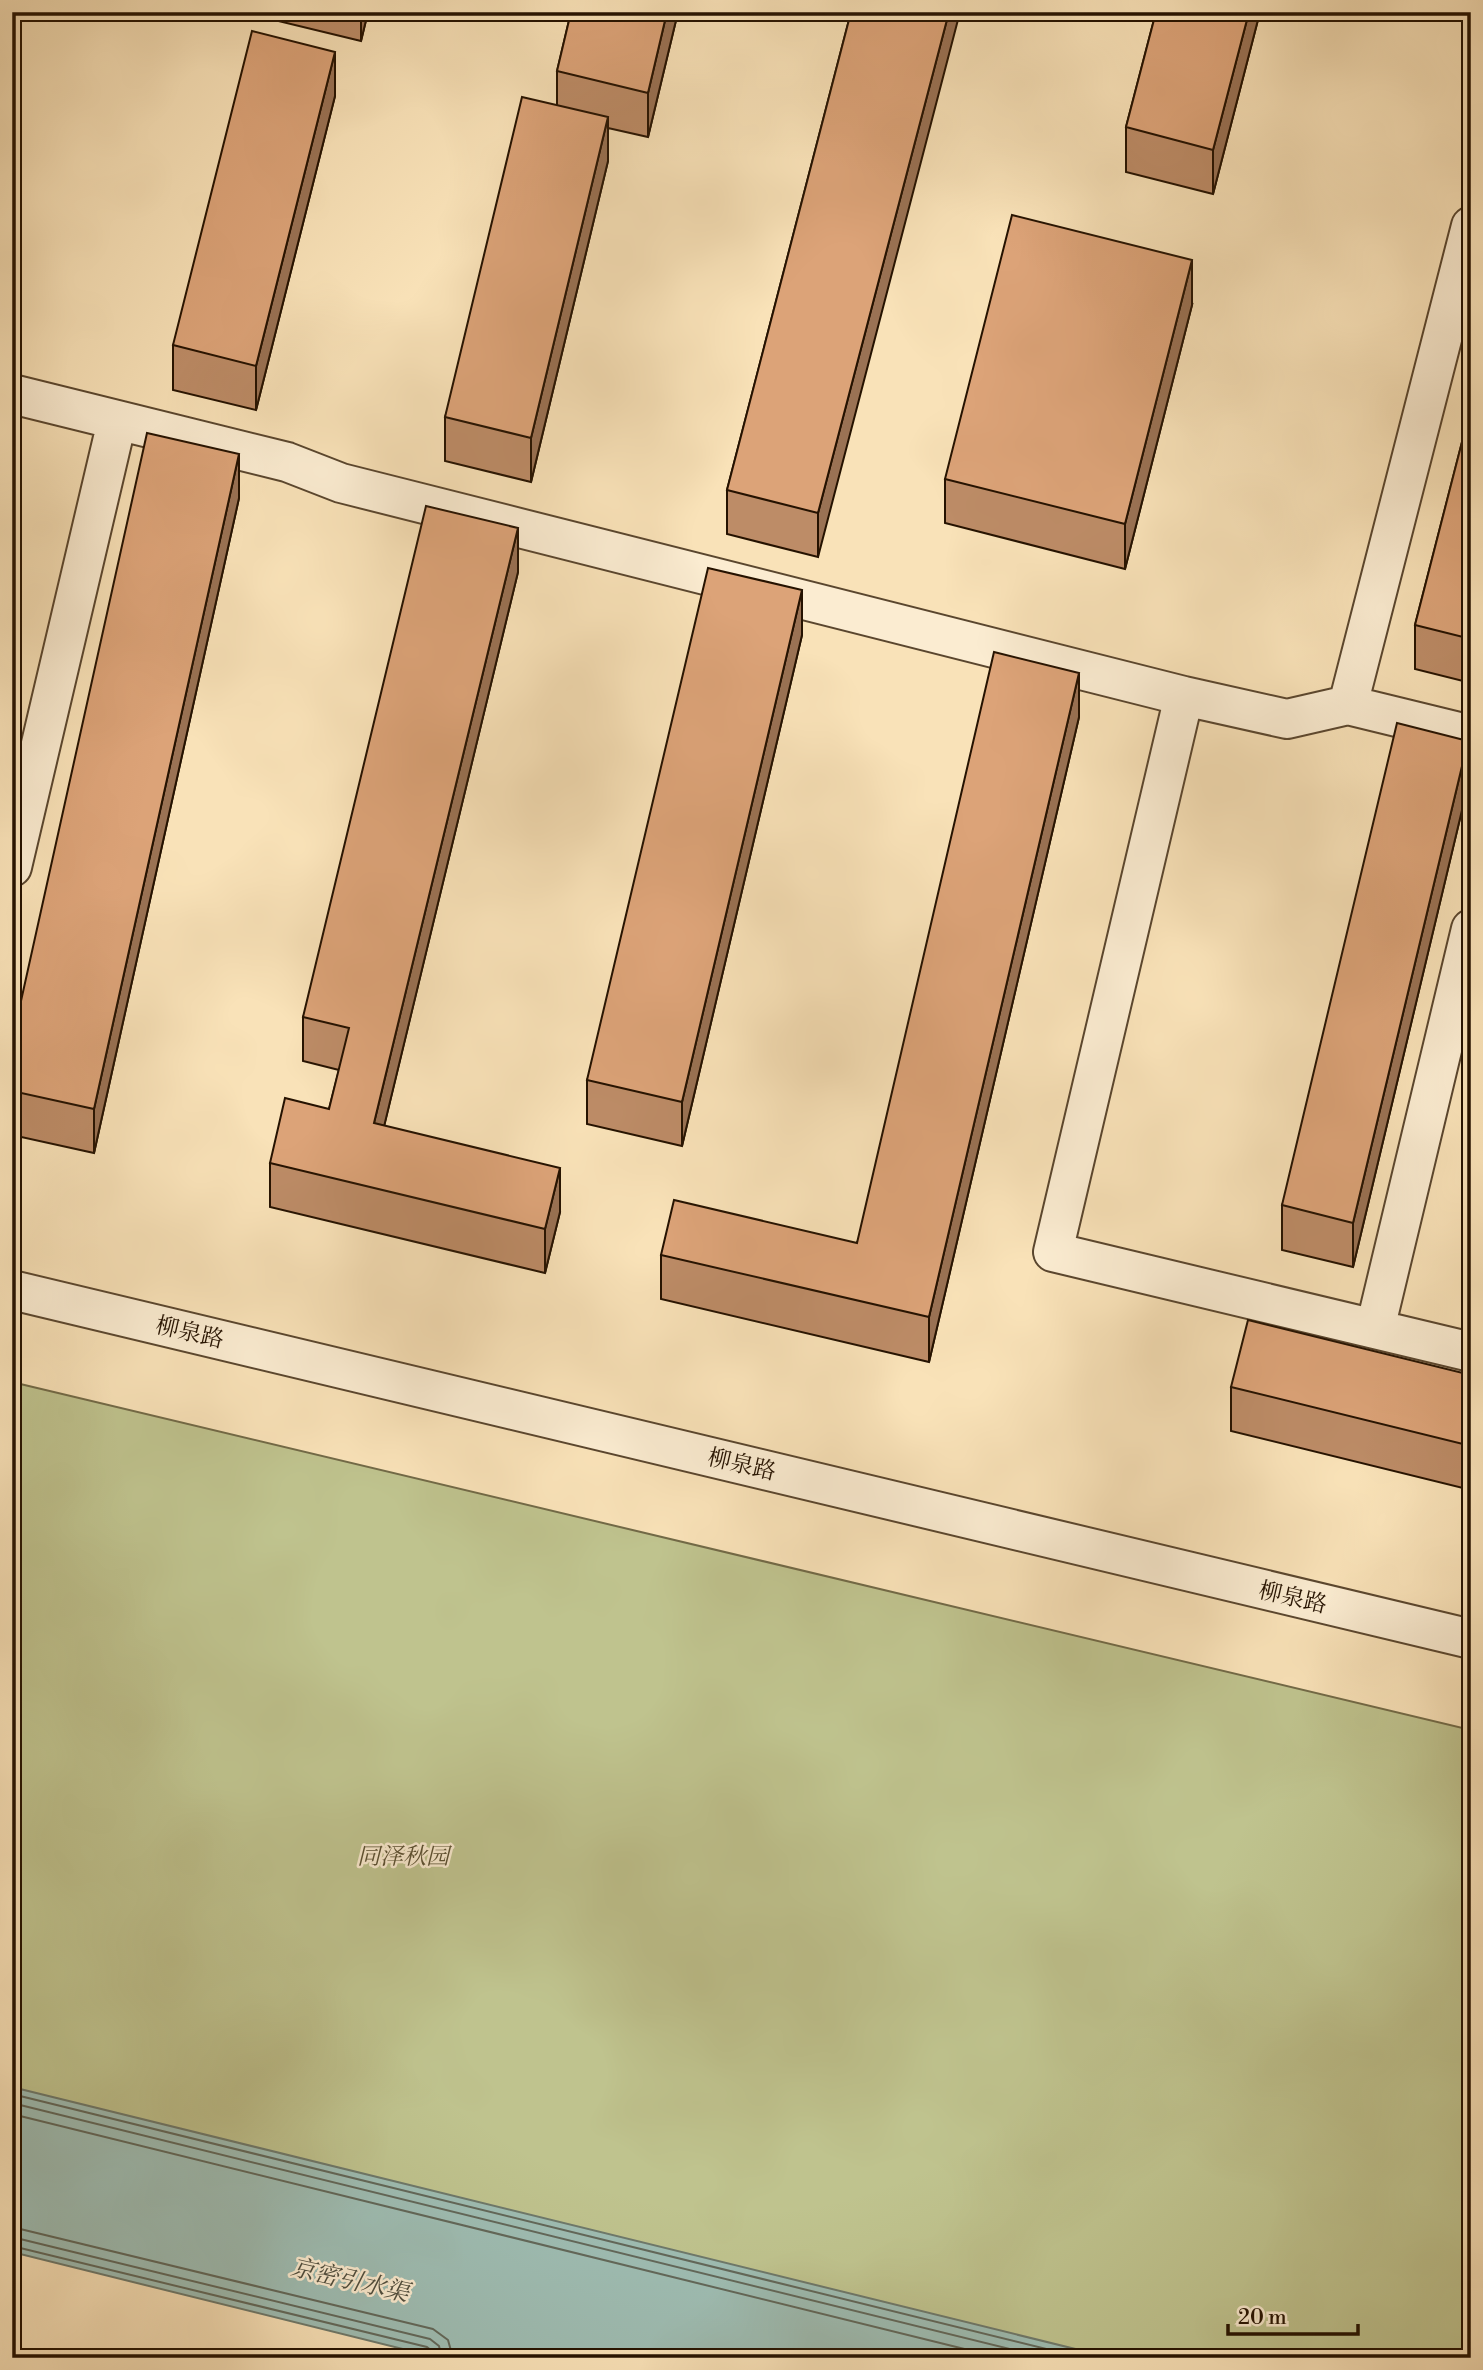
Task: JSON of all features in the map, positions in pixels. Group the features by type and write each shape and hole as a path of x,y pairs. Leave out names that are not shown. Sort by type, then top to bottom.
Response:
{"street":[{"path":"1348,705 1471,226"},
{"path":"12,394 287,462 354,486 1184,696 1287,719 1348,705 1471,735"},
{"path":"12,867 117,421"},
{"path":"1184,696 1053,1252 1471,1352"},
{"path":"1375,1329 1471,929"},
{"name":"柳泉路","path":"12,1290 1471,1639"}],"green space":[{"name":"同泽秋园","path":"12,1382 1471,1730 1471,2358 924,2358 12,2145"}],"water":[{"name":"京密引水渠","path":"12,2087 1112,2358 439,2358 12,2252"}],"building":[{"path":"571,12 667,12 648,93 557,71"},
{"path":"851,12 949,12 818,513 727,490"},
{"path":"1156,12 1249,12 1213,150 1126,127"},
{"path":"252,31 335,52 256,366 173,345"},
{"path":"522,97 608,117 531,438 445,417"},
{"path":"1012,215 1192,260 1125,524 945,479"},
{"path":"1471,407 1471,639 1415,625"},
{"path":"147,433 239,454 94,1109 12,1091 12,1028 15,1028"},
{"path":"426,506 518,528 374,1123 560,1168 545,1229 270,1163 285,1098 329,1109 349,1028 303,1017"},
{"path":"708,568 802,590 682,1102 587,1080"},
{"path":"994,652 1079,673 929,1317 661,1255 674,1200 857,1243"},
{"path":"1397,723 1468,741 1353,1223 1282,1205"},
{"path":"1248,1320 1471,1375 1471,1446 1231,1387"}]}
